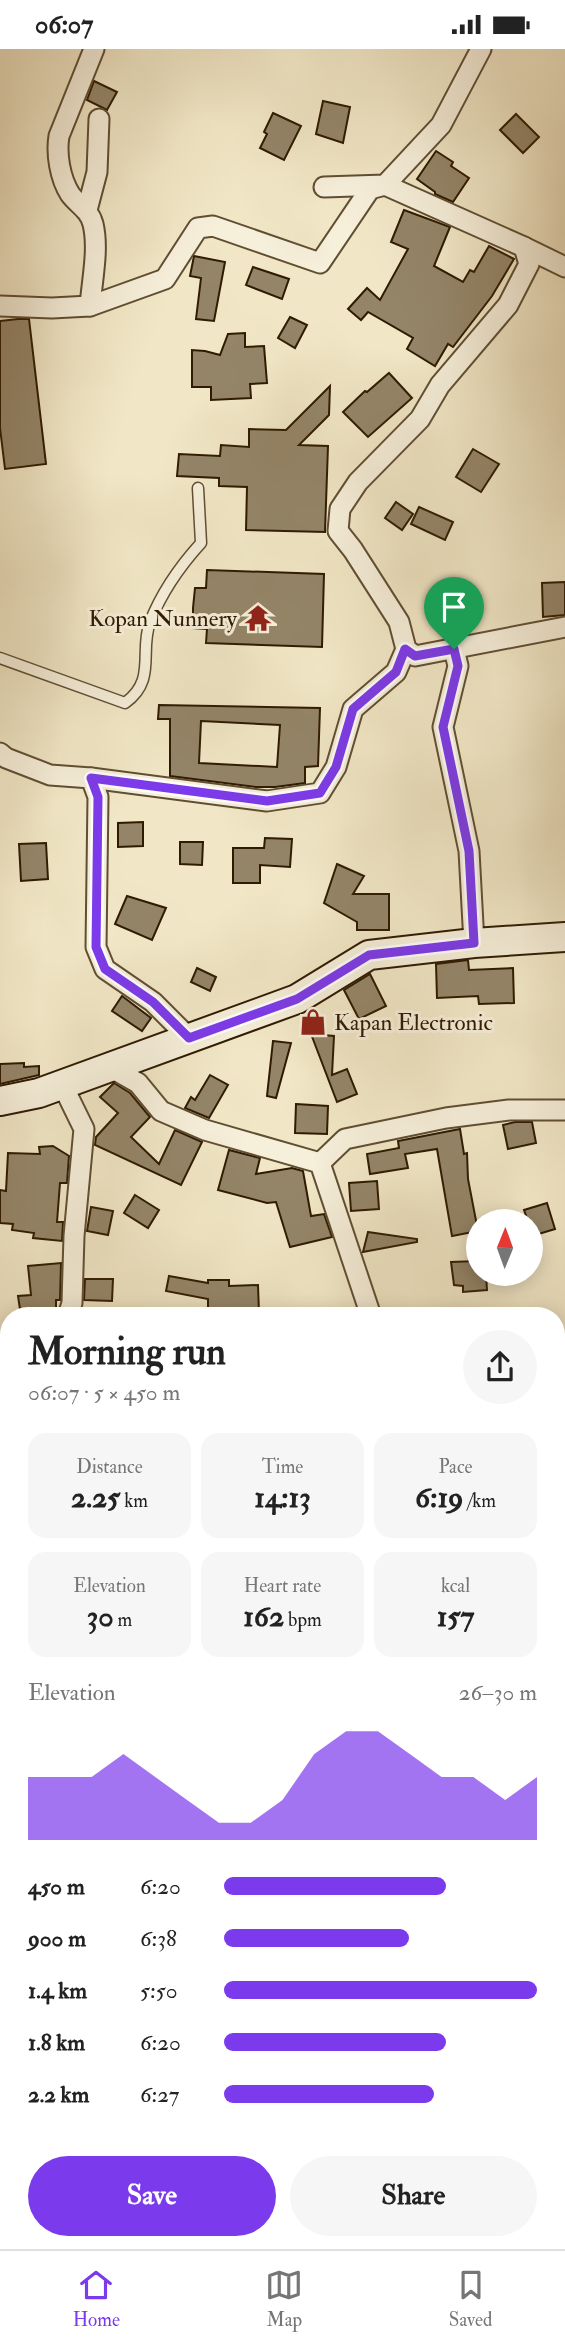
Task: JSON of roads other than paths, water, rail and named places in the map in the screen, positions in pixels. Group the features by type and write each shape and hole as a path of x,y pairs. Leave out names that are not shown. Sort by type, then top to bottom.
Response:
{"main road":[{"path":"0,1101 39,1093 297,999 369,955 474,943 565,937"}],"street":[{"path":"90,306 95,243 93,223 88,209 71,195 62,177 57,148 59,136 94,49"},
{"path":"0,306 90,306 165,279 198,228 213,226 320,263 370,189 385,185 440,125 476,52"},
{"path":"88,209 97,172 99,119"},
{"path":"324,187 385,185 565,267"},
{"path":"524,247 529,264 509,305 440,385 420,419 358,482 340,509 338,531 399,622 408,652 415,656 565,627"},
{"path":"454,649 458,666 443,727 469,851 474,943"},
{"path":"0,753 6,758 50,775 267,801 320,793 336,767 353,709 396,672 408,652"},
{"path":"91,778 98,797 96,947 105,969 153,1002 189,1038"},
{"path":"108,1066 138,1083 161,1111 205,1130 320,1163"},
{"path":"62,1084 84,1129 74,1235 71,1307"},
{"path":"320,1163 345,1139 446,1118 509,1109 565,1110"},
{"path":"320,1163 368,1307"}],"lane":[{"path":"0,658 125,703 138,694 145,671 147,631 151,619 186,559 201,543 198,488"}],"place":[{"name":"Kopan Nunnery","path":"258,618"},
{"name":"Kapan Electronic","path":"313,1022"}]}
